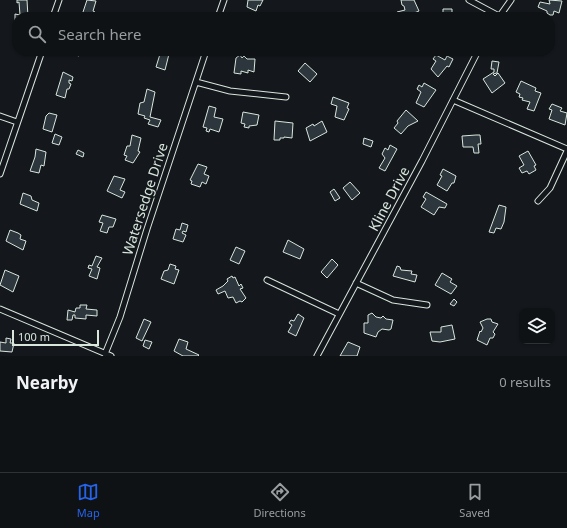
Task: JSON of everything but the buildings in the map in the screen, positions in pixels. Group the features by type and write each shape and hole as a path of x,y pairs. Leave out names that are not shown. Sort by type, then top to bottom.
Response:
{"street":[{"path":"55,12 59,0"},
{"path":"220,12 224,0"},
{"path":"469,0 492,12"},
{"path":"502,12 511,0"},
{"path":"0,174 40,56"},
{"name":"Watersedge Drive","path":"105,354 120,317 147,229 204,56"},
{"name":"Kline Drive","path":"317,356 419,168 475,56"},
{"path":"196,82 230,91 286,97"},
{"path":"453,100 567,150 550,188 538,201"},
{"path":"0,116 17,122"},
{"path":"267,280 339,314"},
{"path":"356,283 393,300 427,305"},
{"path":"0,309 111,356"}]}
